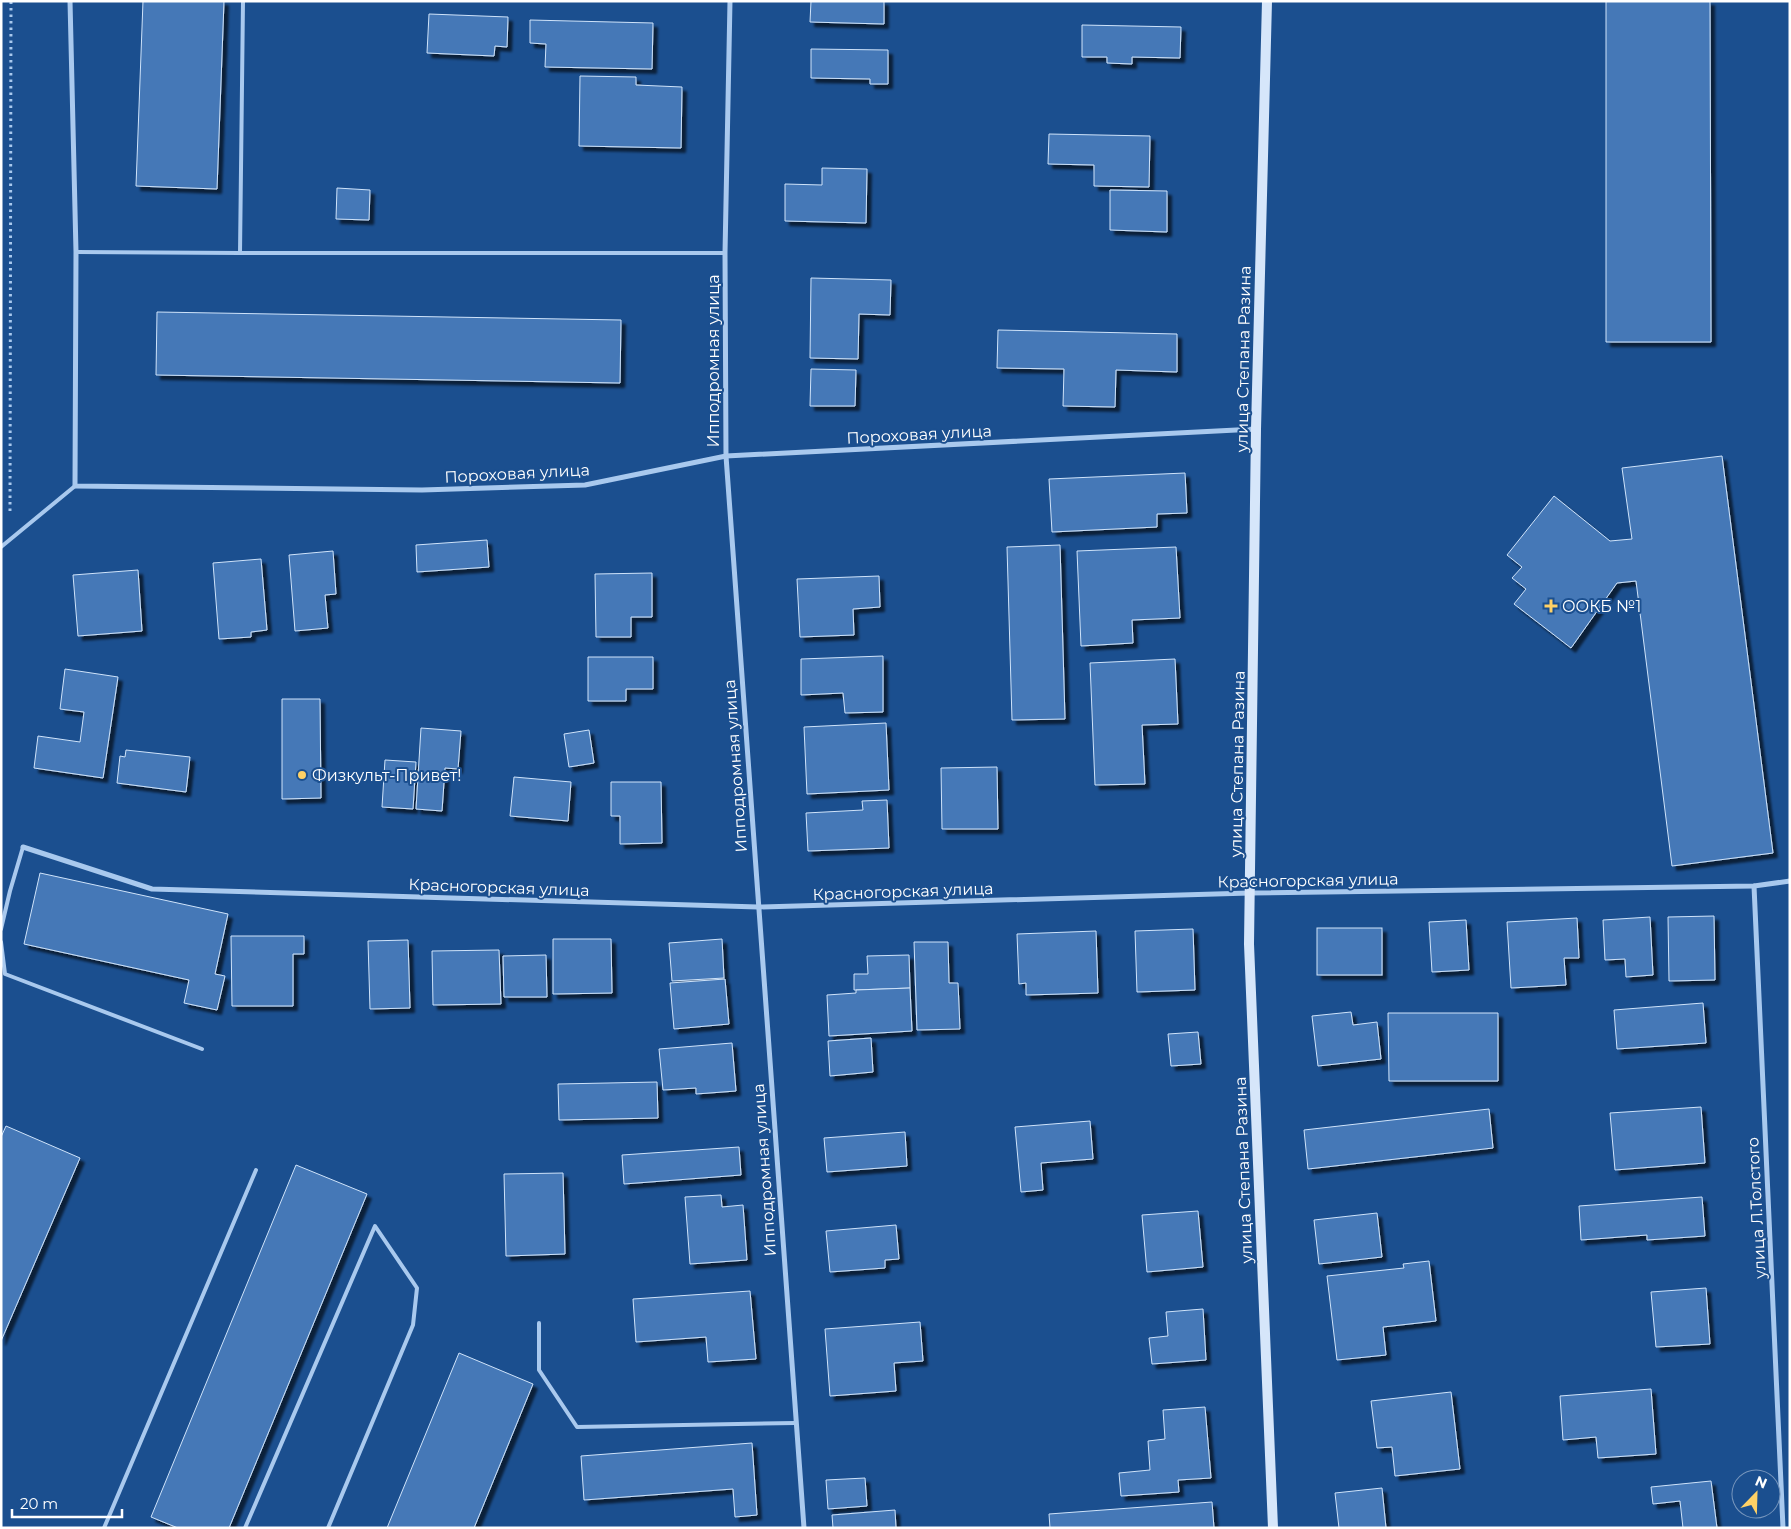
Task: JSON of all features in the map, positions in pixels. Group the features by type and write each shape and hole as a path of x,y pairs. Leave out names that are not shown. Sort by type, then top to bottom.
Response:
{"main road":[{"name":"улица Степана Разина","path":"1267,1 1256,429 1249,944 1273,1528"}],"street":[{"path":"70,1 76,252 75,486"},
{"name":"Ипподромная улица","path":"730,1 725,253 726,456 804,1528"},
{"name":"Пороховая улица","path":"75,486 422,490 585,484 726,456 1256,429"},
{"name":"Красногорская улица","path":"23,847 152,889 758,907 1250,893 1754,886 1790,882"},
{"name":"улица Л.Толстого","path":"1754,886 1783,1528"}],"lane":[{"path":"240,253 243,1"},
{"path":"76,252 725,253"},
{"path":"1,547 75,486"},
{"path":"1,929 23,847"},
{"path":"1,942 5,974 202,1049"},
{"path":"104,1528 256,1170"},
{"path":"245,1528 375,1226 418,1288 414,1325 328,1528"},
{"path":"539,1323 539,1370 577,1427 795,1423"}],"path":[{"path":"10,539 11,1"}],"building":[{"path":"143,1 224,1 217,189 136,186"},
{"path":"811,1 884,1 884,24 810,22"},
{"path":"1606,1 1710,1 1711,342 1606,342"},
{"path":"429,14 508,17 507,47 495,46 494,56 427,53"},
{"path":"530,20 653,23 652,69 545,67 546,44 530,43"},
{"path":"1082,25 1181,27 1180,58 1132,57 1132,64 1107,63 1107,57 1082,57"},
{"path":"811,49 888,50 888,84 870,84 870,79 811,78"},
{"path":"580,76 636,77 636,85 682,87 681,148 579,146"},
{"path":"1049,134 1150,136 1149,187 1094,186 1094,165 1048,164"},
{"path":"822,168 867,169 866,223 785,221 785,184 822,185"},
{"path":"337,188 370,190 369,220 336,219"},
{"path":"1110,190 1167,191 1167,232 1110,230"},
{"path":"811,278 891,280 890,315 859,314 858,359 810,358"},
{"path":"157,312 621,320 620,383 156,375"},
{"path":"998,330 1177,334 1177,372 1116,370 1115,407 1063,406 1064,369 997,368"},
{"path":"811,369 856,370 855,406 810,406"},
{"path":"1722,456 1773,853 1672,866 1636,581 1617,583 1571,648 1514,604 1526,589 1512,578 1522,567 1507,555 1554,496 1610,541 1632,539 1622,468"},
{"path":"1185,473 1187,513 1157,514 1157,527 1052,532 1049,479"},
{"path":"487,540 489,567 417,572 416,545"},
{"path":"1060,545 1065,719 1012,720 1007,547"},
{"path":"1176,547 1180,618 1132,620 1133,643 1081,646 1077,551"},
{"path":"333,551 336,594 325,595 328,628 295,631 289,555"},
{"path":"261,559 267,630 251,632 251,637 219,639 213,563"},
{"path":"138,570 142,631 78,636 73,575"},
{"path":"652,573 652,617 631,617 631,637 596,637 595,574"},
{"path":"879,576 880,607 853,609 854,635 800,637 797,579"},
{"path":"883,656 883,712 845,713 843,693 801,695 801,659"},
{"path":"588,657 653,657 653,689 626,689 626,701 588,701"},
{"path":"1175,659 1178,724 1142,725 1145,784 1095,785 1090,663"},
{"path":"65,669 118,677 103,778 34,768 38,736 80,742 84,712 60,709"},
{"path":"282,699 320,699 321,798 282,799"},
{"path":"886,723 889,790 807,794 804,727"},
{"path":"421,728 461,731 458,769 445,768 442,811 416,809"},
{"path":"589,730 594,763 569,767 564,734"},
{"path":"126,750 190,757 186,792 117,783 120,756 125,757"},
{"path":"385,760 416,762 413,809 382,807"},
{"path":"997,767 998,829 942,829 941,768"},
{"path":"514,777 571,782 568,821 510,816"},
{"path":"611,782 661,782 662,843 620,844 620,816 611,816"},
{"path":"887,800 889,848 808,851 806,813 863,810 862,801"},
{"path":"40,873 228,914 215,974 225,976 217,1010 184,1003 189,980 24,944"},
{"path":"1714,916 1715,980 1669,981 1668,917"},
{"path":"1650,917 1653,975 1626,977 1625,959 1605,960 1603,920"},
{"path":"1577,918 1579,958 1564,958 1566,985 1511,988 1507,922"},
{"path":"1466,920 1469,970 1432,972 1429,922"},
{"path":"1317,928 1382,928 1382,975 1317,975"},
{"path":"1193,929 1195,990 1137,992 1135,931"},
{"path":"1096,931 1098,993 1026,995 1026,983 1019,984 1017,934"},
{"path":"231,936 304,936 304,954 293,954 293,1006 232,1006"},
{"path":"553,939 611,939 612,993 553,994"},
{"path":"722,939 724,978 672,981 669,943"},
{"path":"408,940 410,1008 370,1009 368,941"},
{"path":"914,942 948,942 949,983 958,983 960,1029 917,1030"},
{"path":"499,950 501,1004 433,1005 432,951"},
{"path":"546,955 547,997 504,997 503,956"},
{"path":"909,955 910,988 854,990 854,974 868,974 867,956"},
{"path":"725,979 729,1024 674,1029 670,983"},
{"path":"910,988 912,1031 829,1036 827,995 856,993 856,990"},
{"path":"1703,1003 1706,1043 1617,1049 1614,1010"},
{"path":"1351,1012 1353,1025 1377,1022 1381,1059 1318,1066 1312,1016"},
{"path":"1388,1013 1498,1013 1498,1081 1389,1081"},
{"path":"1198,1032 1201,1064 1171,1066 1168,1034"},
{"path":"871,1038 873,1072 830,1076 828,1041"},
{"path":"732,1043 736,1091 696,1094 696,1088 663,1090 659,1049"},
{"path":"657,1082 658,1118 559,1120 558,1084"},
{"path":"1701,1107 1705,1163 1615,1170 1610,1113"},
{"path":"1489,1109 1493,1148 1308,1169 1304,1130"},
{"path":"1090,1121 1093,1159 1041,1163 1043,1190 1021,1192 1015,1127"},
{"path":"6,1126 80,1158 1,1341 1,1137"},
{"path":"905,1132 907,1166 827,1172 824,1138"},
{"path":"739,1147 741,1175 624,1184 622,1155"},
{"path":"296,1165 367,1194 229,1528 178,1528 151,1517"},
{"path":"563,1173 565,1254 506,1256 504,1174"},
{"path":"721,1195 722,1207 743,1205 747,1260 690,1264 685,1197"},
{"path":"1702,1197 1705,1236 1647,1240 1647,1235 1581,1240 1579,1206"},
{"path":"1198,1211 1203,1267 1147,1272 1142,1215"},
{"path":"1377,1213 1382,1257 1319,1264 1314,1220"},
{"path":"896,1225 899,1259 885,1260 885,1268 830,1272 826,1231"},
{"path":"1429,1261 1436,1321 1383,1327 1386,1355 1337,1360 1327,1276 1404,1268 1403,1264"},
{"path":"1706,1288 1710,1344 1656,1347 1651,1292"},
{"path":"750,1291 756,1359 708,1362 706,1337 636,1342 633,1299"},
{"path":"1203,1309 1206,1360 1152,1364 1149,1338 1168,1336 1166,1312"},
{"path":"920,1322 923,1361 894,1363 896,1391 830,1396 825,1329"},
{"path":"459,1353 533,1384 474,1528 387,1528"},
{"path":"1651,1389 1656,1454 1598,1458 1596,1437 1563,1440 1560,1396"},
{"path":"1451,1392 1460,1469 1395,1476 1392,1447 1377,1448 1371,1401"},
{"path":"1205,1407 1211,1478 1178,1480 1179,1492 1121,1496 1119,1473 1150,1470 1148,1441 1165,1439 1163,1410"},
{"path":"752,1443 757,1515 735,1517 733,1489 584,1500 581,1456"},
{"path":"865,1478 867,1506 828,1509 826,1480"},
{"path":"1711,1481 1717,1528 1683,1528 1680,1501 1653,1504 1651,1487"},
{"path":"1382,1488 1386,1528 1339,1528 1335,1493"},
{"path":"1212,1502 1214,1528 1050,1528 1049,1514"},
{"path":"895,1510 896,1528 833,1528 832,1515"}],"place":[{"name":"ООКБ №1","path":"1551,606"},
{"name":"Физкульт-Привет!","path":"302,775"}]}
